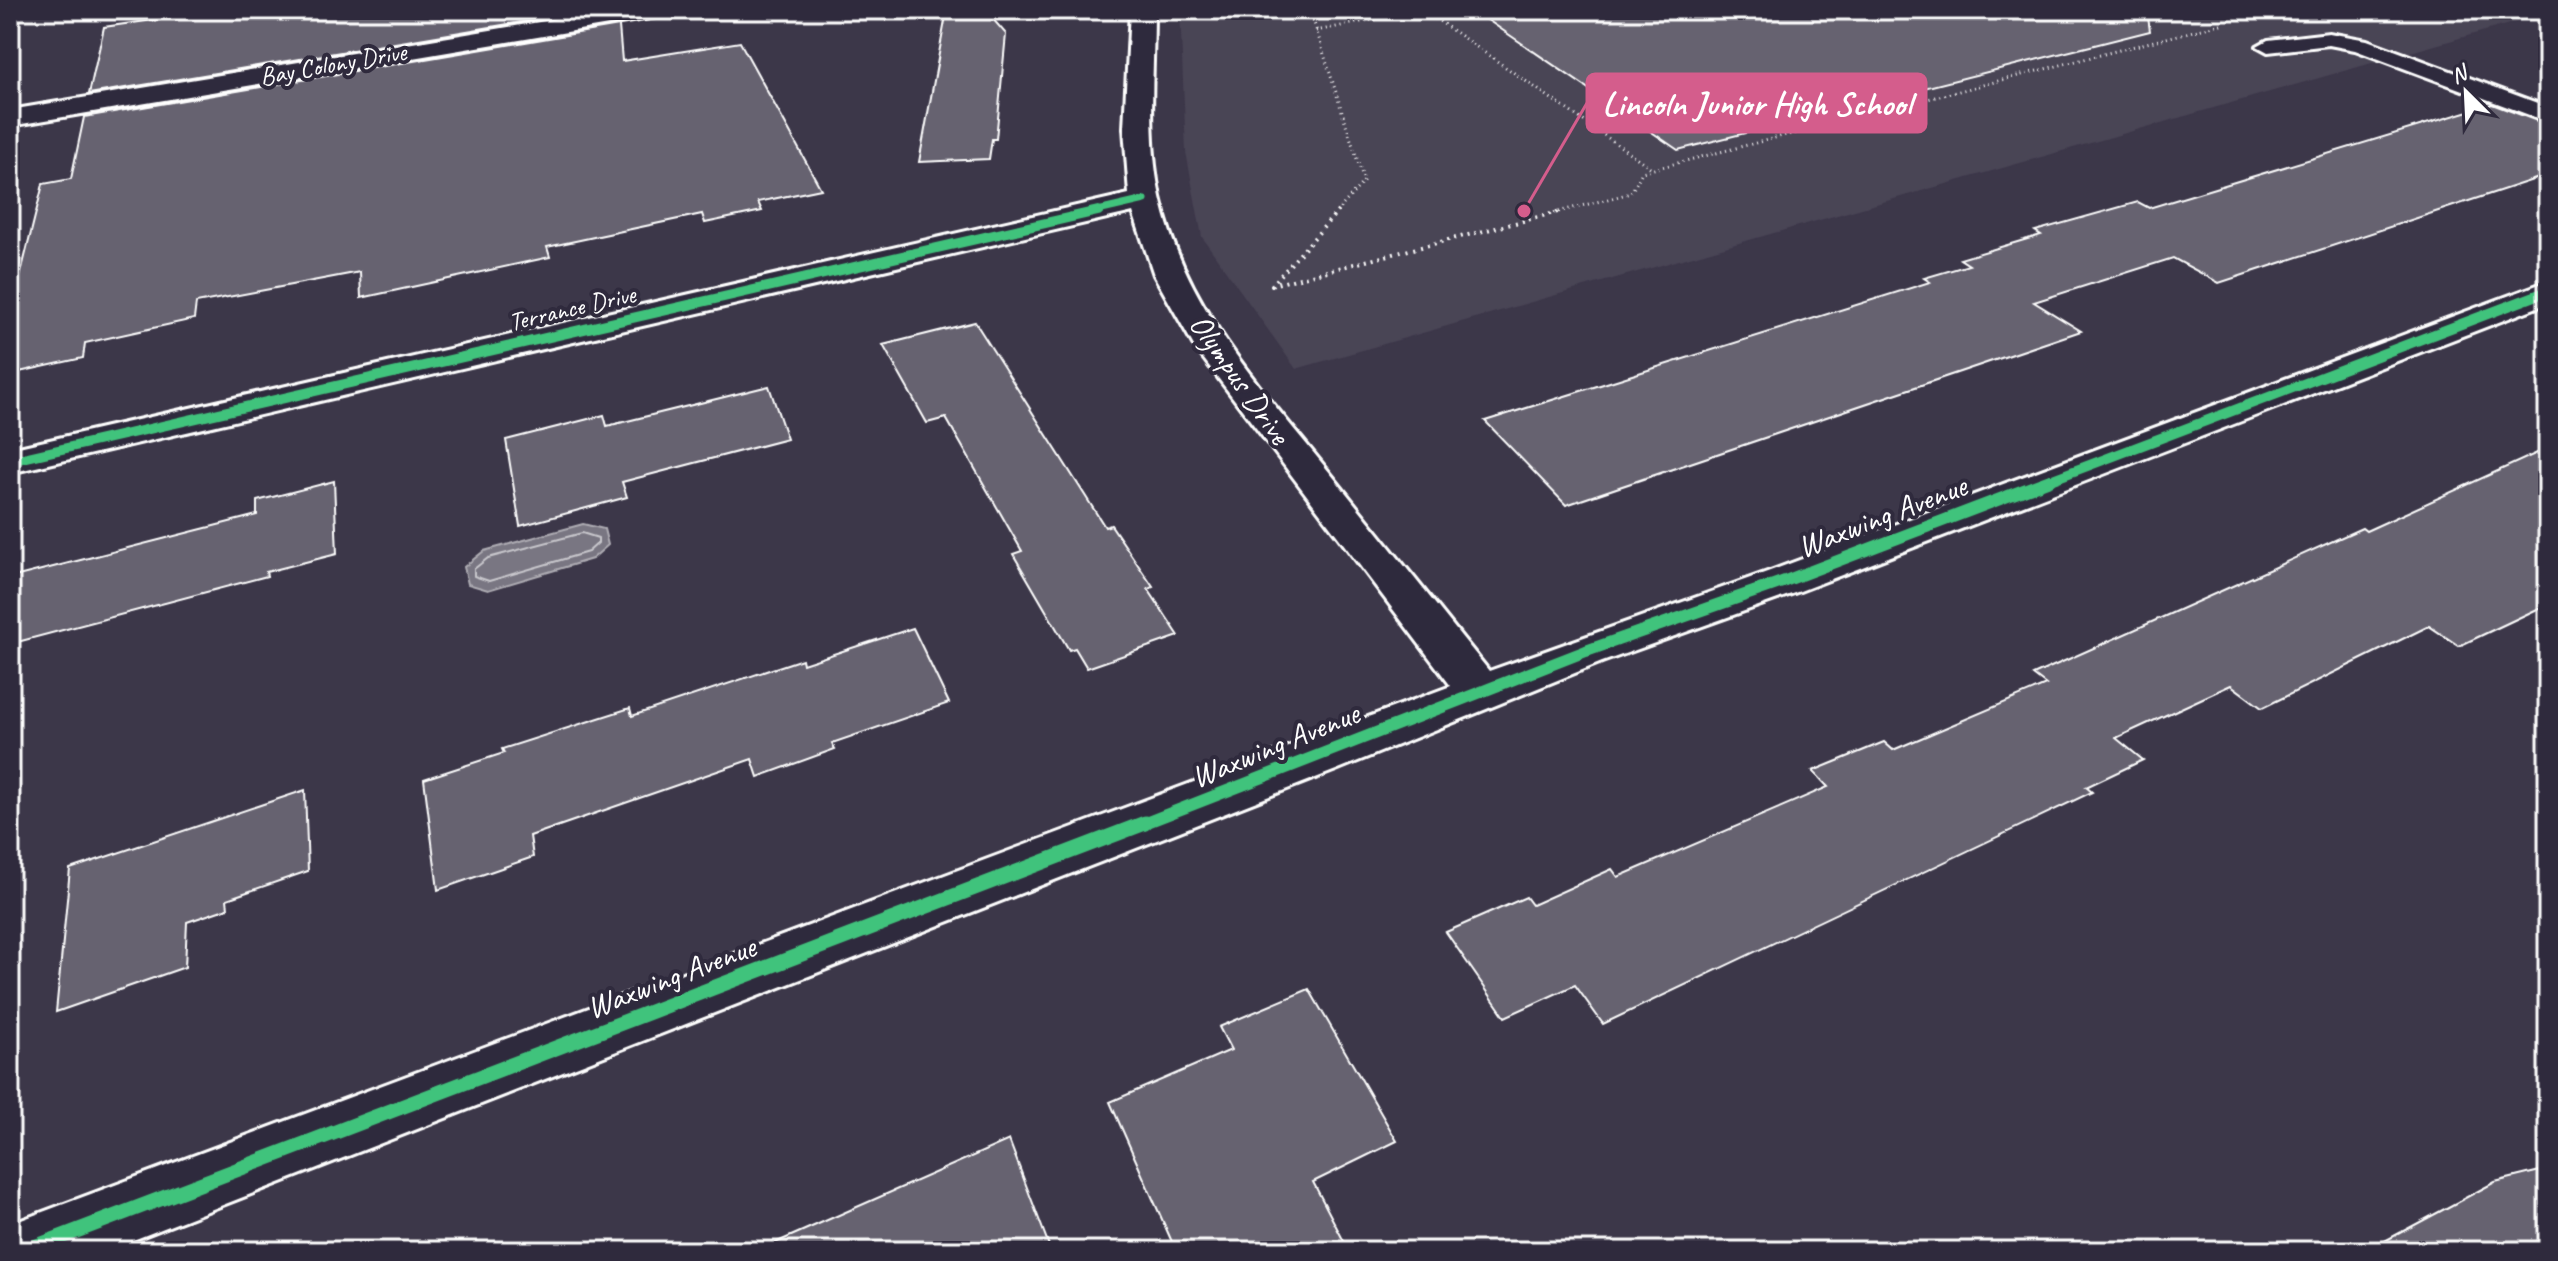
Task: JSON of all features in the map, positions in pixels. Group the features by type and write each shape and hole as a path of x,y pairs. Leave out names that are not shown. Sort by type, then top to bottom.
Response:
{"street":[{"name":"Bay Colony Drive","path":"10,118 656,10"},
{"name":"Olympus Drive","path":"1142,10 1139,138 1145,200 1177,286 1226,367 1480,692"},
{"name":"Terrance Drive","path":"10,461 1145,200"},
{"name":"Waxwing Avenue","path":"24,1251 1319,757 1480,692 1785,581 2548,291"}],"lane":[{"path":"2268,46 2329,39 2360,44 2548,115"}],"path":[{"path":"1310,10 1364,181 1272,285 1631,193 1642,172 2229,22"},
{"path":"1316,31 1423,10 1653,169"}],"shaded area":[{"path":"1180,10 2548,10 2548,13 1296,369 1202,237 1186,152"}],"water":[{"path":"583,524 604,529 608,545 592,559 488,590 468,584 464,567 484,551"}],"building":[{"path":"161,10 593,10 89,94 104,27 160,19"},
{"path":"947,10 985,10 1006,34 996,139 992,139 989,159 919,162"},
{"path":"1473,10 2147,10 2150,31 1678,150"},
{"path":"619,26 622,61 740,42 821,189 758,202 762,211 705,223 702,214 547,247 550,257 361,298 360,272 196,303 194,319 85,343 83,358 10,374 10,317 43,184 71,179 84,117"},
{"path":"2492,104 2548,125 2548,175 2219,283 2173,258 2034,302 2081,331 1566,505 1485,421 1930,282 1924,278 1969,265 1960,259 2041,235 2035,231 2138,202 2149,208"},
{"path":"975,322 1105,527 1111,525 1153,587 1148,589 1179,636 1087,668 1075,648 1069,650 1013,554 1022,551 946,418 927,423 883,345"},
{"path":"769,386 787,439 622,482 627,497 520,526 506,440 604,415 607,426"},
{"path":"2548,448 2548,604 2459,646 2429,626 2262,708 2231,685 2116,738 2143,760 2086,787 2092,792 1603,1024 1575,985 1505,1017 1446,932 1526,897 1532,905 1612,869 1618,877 1828,787 1813,771 1884,742 1893,750 2046,685 2033,675 2362,528 2366,531"},
{"path":"334,481 337,554 266,572 267,576 10,644 10,578 257,515 257,501"},
{"path":"913,628 949,703 832,743 835,749 758,777 752,759 530,836 533,857 438,890 424,779 504,753 502,749 630,708 632,716 802,659 803,664"},
{"path":"305,790 308,871 227,899 228,908 187,922 185,967 56,1012 70,869"},
{"path":"1309,989 1397,1141 1313,1182 1349,1251 1176,1251 1110,1102 1231,1050 1219,1027"},
{"path":"1009,1140 1051,1251 757,1251"},
{"path":"2548,1169 2548,1251 2366,1251 2495,1182"}],"cycle path":[{"path":"10,461 1145,200"},
{"path":"24,1251 1319,757 1586,651 1785,581 2548,291"}],"place":[{"name":"Lincoln Junior High School","path":"1524,211"}]}
